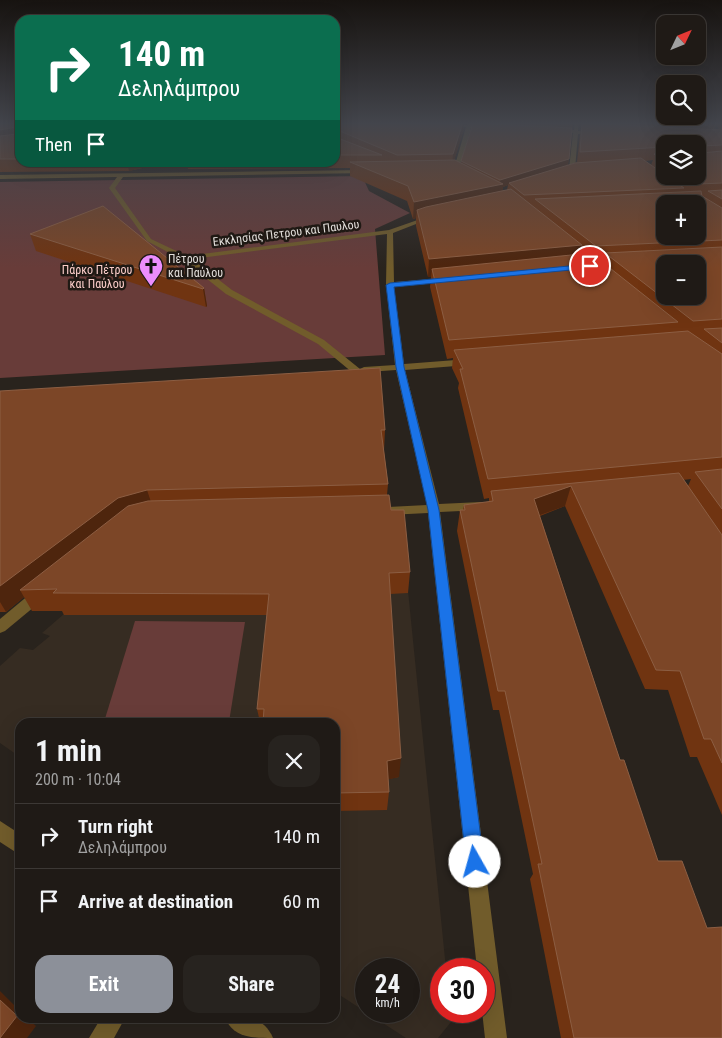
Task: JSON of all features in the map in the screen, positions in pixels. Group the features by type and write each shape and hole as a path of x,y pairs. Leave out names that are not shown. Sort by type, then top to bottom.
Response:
{"street":[{"path":"156,170 158,174"},
{"path":"563,172 568,170"},
{"path":"445,171 455,171 464,175"},
{"path":"0,177 370,172"},
{"path":"121,176 112,188 148,240 186,258 229,292 321,342 356,371"},
{"name":"Εκκλησίας Πετρου και Παυλου","path":"186,258 390,232 422,219 439,215"},
{"path":"390,232 390,285 400,367 434,510 496,1038"},
{"path":"390,285 456,279"},
{"path":"336,372 478,361"},
{"path":"374,512 434,510 492,504"},
{"path":"0,627 51,585"},
{"path":"0,830 15,842"},
{"path":"100,1038 110,1023"},
{"path":"242,1023 262,1038"}],"shaded area":[{"path":"402,531 445,958 430,958 430,1023 450,1023 438,1038 406,1038 383,1023 420,1023 420,958 355,958 355,1005 340,995 340,718 15,718 15,754 0,743 0,666 20,648 33,650 50,636 42,633 154,536"}],"green space":[{"name":"Πάρκο Πέτρου και Παύλου","path":"362,176 369,191 410,213 375,229 385,355 0,378 0,182"},
{"path":"135,621 245,622 230,718 105,718"}],"building":[{"path":"370,170 476,170 503,184 414,202 408,186"},
{"path":"480,170 531,170 500,180"},
{"path":"550,170 656,170 656,185 680,185 684,188 524,195 509,183"},
{"path":"706,170 722,170 722,183 706,184"},
{"path":"511,189 582,245 429,259 417,210"},
{"path":"722,190 722,199 708,191"},
{"path":"701,191 702,195 656,195 656,243 596,246 535,199"},
{"path":"706,198 722,208 722,240 706,241"},
{"path":"103,206 204,288 30,234"},
{"path":"722,247 722,319 693,321 672,305 706,305 706,255 656,255 656,292 605,253"},
{"path":"591,253 678,322 449,340 432,269"},
{"path":"722,328 722,343 704,329"},
{"path":"688,331 722,354 722,457 488,479 460,369 463,369 454,350"},
{"path":"380,368 385,430 381,430 388,484 147,490 118,498 0,586 0,391"},
{"path":"722,469 722,509 695,472"},
{"path":"679,473 722,535 722,763 711,739 704,739 680,671 656,670 571,486 534,499 620,760 624,760 658,861 682,861 707,928 722,927 722,1038 574,1038 538,864 542,864 505,691 498,691 460,510 465,510 464,505 493,501 491,491"},
{"path":"389,495 391,510 404,510 410,572 389,573 401,758 387,761 389,792 340,793 340,718 263,718 264,709 257,709 269,594 53,593 57,589 20,590 128,506 148,501"},
{"path":"0,1000 15,1014 15,1019 0,1038"}],"place":[{"name":"Πέτρου και Παύλου","path":"151,287"}],"route":[{"path":"475,862 434,510 400,367 390,285 590,266"}]}
